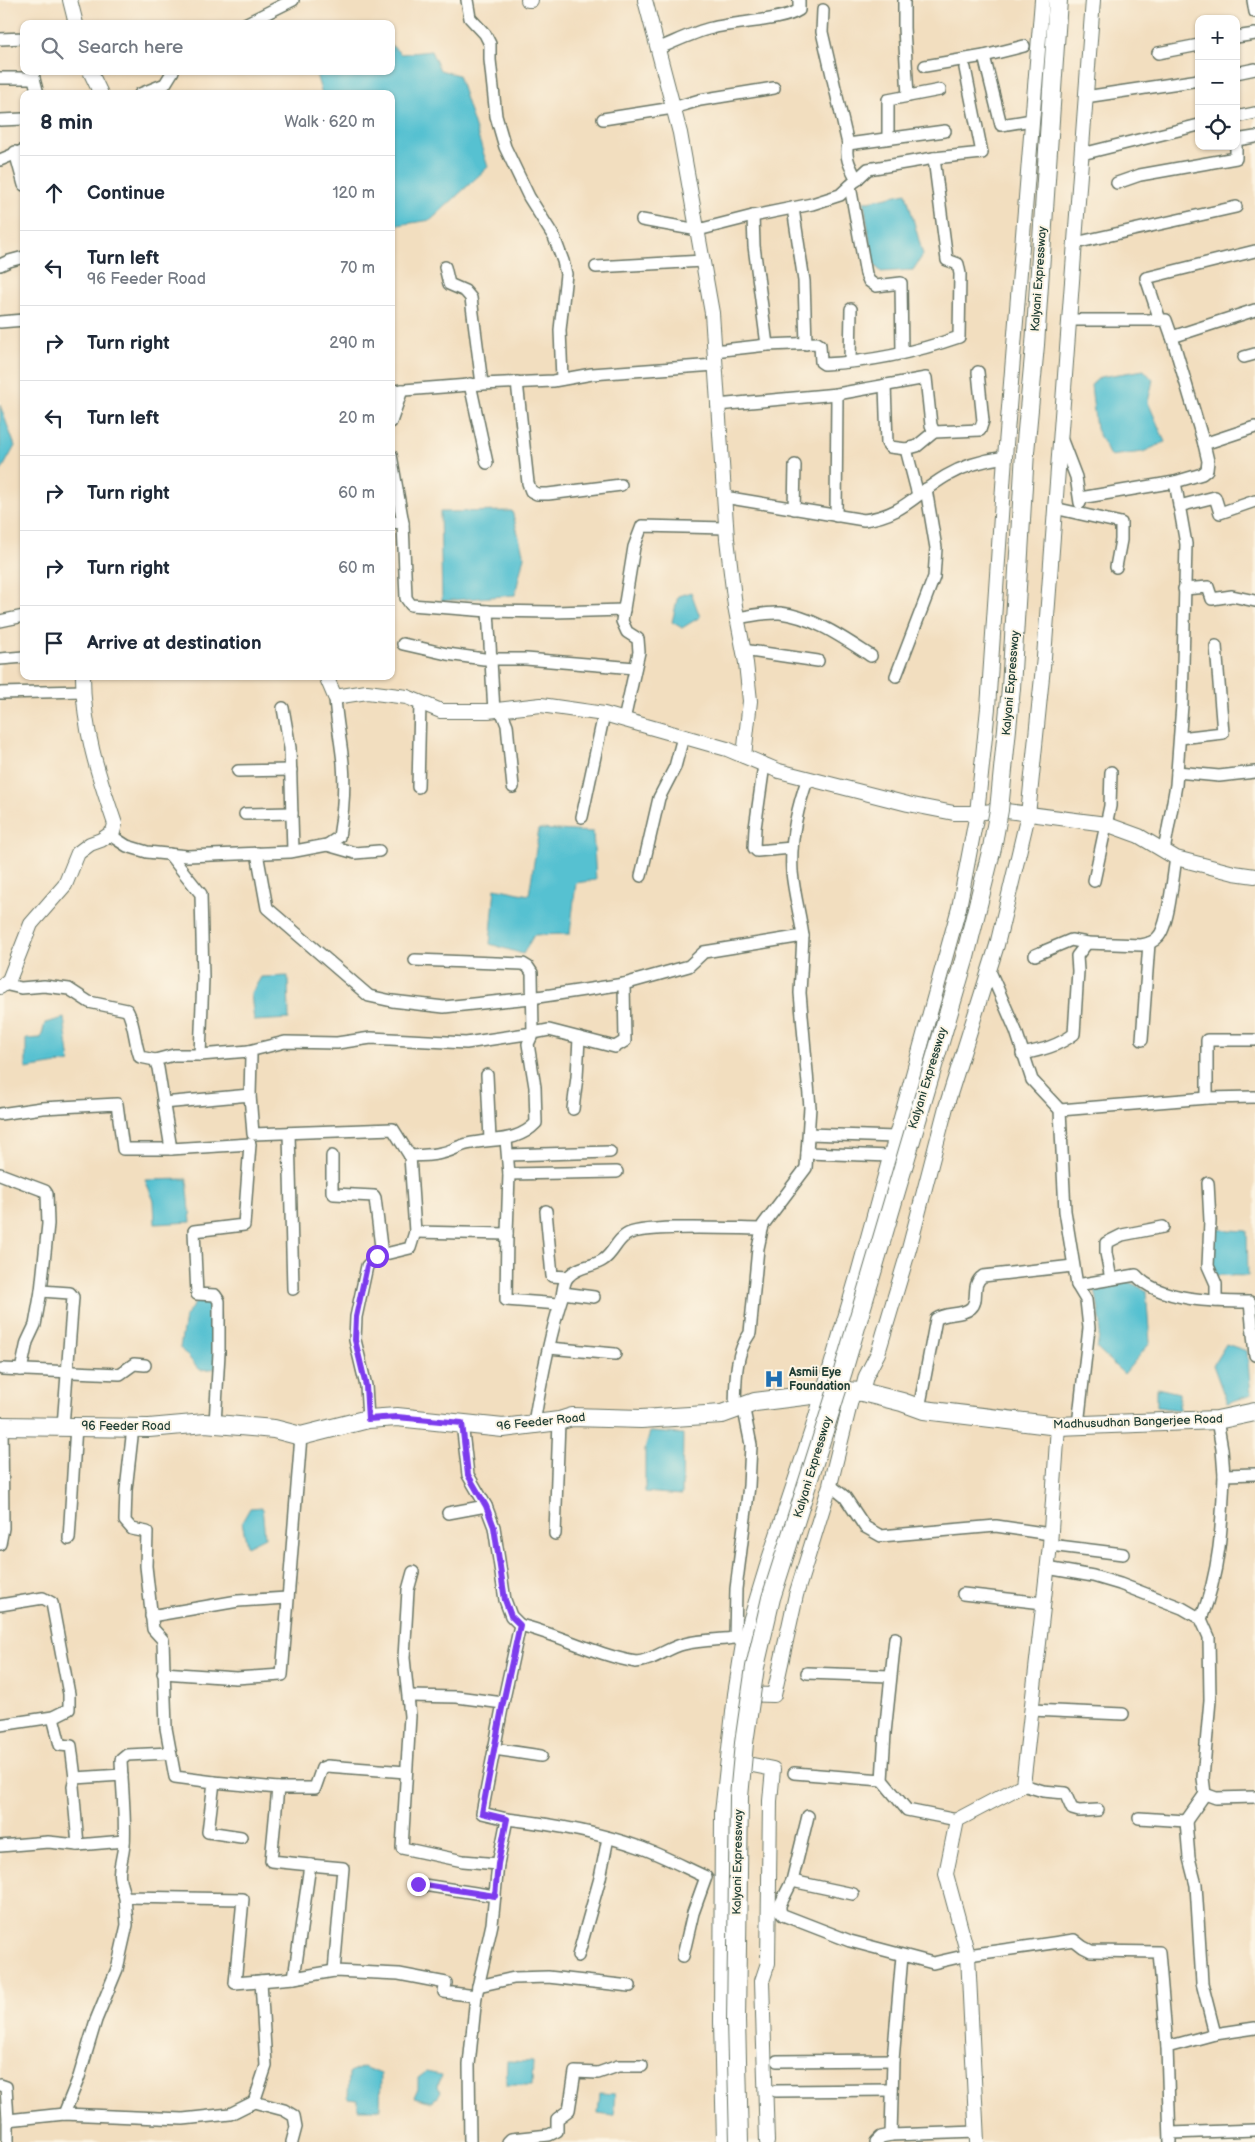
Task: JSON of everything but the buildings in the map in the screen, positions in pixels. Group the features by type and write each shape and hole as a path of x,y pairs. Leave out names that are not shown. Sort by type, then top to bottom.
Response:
{"main road":[{"name":"Kalyani Expressway","path":"739,2142 736,2020 739,1797 744,1743 755,1667 771,1598 843,1371 965,957 992,848 999,810 1011,688 1025,452 1035,345 1058,0"},
{"name":"96 Feeder Road","path":"1,1426 133,1428 215,1424 274,1430 301,1436 368,1419 397,1417 503,1428 559,1421 572,1417 670,1418 722,1414 739,1407 822,1393 853,1392"},
{"name":"Madhusudhan Bangerjee Road","path":"853,1392 902,1402 919,1409 1058,1426 1217,1420 1255,1412"}],"street":[{"path":"70,0 75,20"},
{"path":"253,20 293,0"},
{"path":"467,0 470,18 485,34 490,44 496,116 505,147 529,197 554,238 563,261 566,274 560,330 562,379"},
{"path":"645,0 680,134 712,313 726,528 750,701 744,756"},
{"path":"657,49 709,28 790,16 798,10 799,0"},
{"path":"904,0 908,96"},
{"name":"Kalyani Expressway","path":"724,2142 721,2022 722,1813 735,1694 746,1635 822,1393 890,1156 959,908 977,813 988,708 1005,457 1042,0"},
{"path":"735,1694 774,1695 796,1595 830,1485 853,1392 866,1376 878,1353 909,1249 946,1108 1014,879 1028,815 1044,657 1092,0"},
{"path":"1254,0 1255,12"},
{"path":"822,10 822,32 848,144 846,150 854,183 864,268 869,281 876,286 901,283 902,353"},
{"path":"1240,36 1255,34"},
{"path":"0,39 20,38"},
{"path":"925,66 984,56 1024,46"},
{"path":"1158,53 1195,46"},
{"path":"984,56 1001,125 1032,120"},
{"path":"642,220 698,230 840,195 868,169 934,158 982,153 965,68"},
{"path":"1240,72 1255,69"},
{"path":"0,78 25,75"},
{"path":"33,75 37,90"},
{"path":"92,75 99,90"},
{"path":"150,90 165,84 171,75"},
{"path":"1085,97 1195,81"},
{"path":"603,119 673,108 700,100 774,88"},
{"path":"888,138 888,100 940,90"},
{"path":"1240,116 1255,113"},
{"path":"0,120 20,119"},
{"path":"1082,154 1195,126"},
{"path":"848,144 945,131"},
{"path":"1240,139 1255,137"},
{"path":"1117,183 1140,176 1236,158 1236,150"},
{"path":"0,160 20,151"},
{"path":"396,391 562,379 714,358 766,345 820,345 821,362 824,364 881,358 932,346 959,337 960,274 958,264 947,260 934,158"},
{"path":"1075,243 1236,207"},
{"path":"793,208 804,281 806,344"},
{"path":"753,216 754,246 766,345"},
{"path":"1160,320 1146,278 1255,251"},
{"path":"0,266 20,258"},
{"path":"596,267 703,261"},
{"path":"445,267 449,284 465,292 471,298 476,384 487,463"},
{"path":"850,361 851,309"},
{"path":"1172,337 1255,310"},
{"path":"0,322 20,320"},
{"path":"1070,320 1166,320 1208,460 1207,470 1202,474 1174,482 1080,498"},
{"path":"885,385 887,444 890,447 906,449 917,446 934,432 980,430 983,421 978,372"},
{"path":"717,405 837,394 926,378 931,425 934,432"},
{"path":"517,382 528,483 531,491 537,494 548,494 620,485"},
{"path":"836,516 837,394"},
{"path":"1204,444 1255,427"},
{"path":"1061,436 1076,477 1080,498 1080,515"},
{"path":"896,676 934,577 936,548 922,492 906,449"},
{"path":"724,497 864,520 882,518 898,511 946,476 968,465 1005,457"},
{"path":"794,509 795,465"},
{"path":"1035,955 1070,940 1087,943 1149,944 1158,938 1164,928 1182,705 1186,544 1174,482"},
{"path":"1179,506 1215,497 1220,513 1255,501"},
{"path":"395,500 408,603 415,606 488,611 624,610"},
{"path":"1054,508 1121,523 1122,540 1116,567"},
{"path":"624,720 639,652 638,639 627,632 622,621 634,546 642,526 726,528"},
{"path":"1184,589 1208,587 1212,599 1232,596 1255,601"},
{"path":"488,611 490,659 498,710 507,725 513,787"},
{"path":"737,618 779,613 811,621 833,631 871,656"},
{"path":"0,621 20,617"},
{"path":"403,644 447,654 490,659 526,659 635,668"},
{"path":"1180,738 1223,733 1216,646"},
{"path":"743,650 818,661"},
{"path":"0,659 20,657"},
{"path":"2,986 10,980 31,924 66,885 78,853 90,844 113,832 115,824 95,766 89,742 83,680"},
{"path":"110,835 127,846 147,852 187,856 294,851 327,845 340,837 343,812 343,762 336,724 335,697 328,680"},
{"path":"0,694 84,691"},
{"path":"335,697 367,692 407,697 441,711 498,710 541,705 604,714 727,749 779,771 908,804 954,813 977,813 999,810 1106,824 1139,836 1170,855 1234,873 1255,876"},
{"path":"418,788 420,703"},
{"path":"283,708 290,748 294,851"},
{"path":"582,817 604,714"},
{"path":"641,876 660,798 675,767 683,736"},
{"path":"764,765 755,828 755,850 792,848"},
{"path":"238,771 291,770"},
{"path":"1094,881 1110,806 1110,772"},
{"path":"1177,772 1218,776 1255,772"},
{"path":"462,1423 468,1475 486,1506 494,1527 505,1600 511,1616 520,1625 636,1662 645,1662 685,1644 735,1638 736,1589 749,1486 751,1445 739,1407 735,1368 744,1342 750,1333 758,1248 763,1224 806,1168 809,1134 810,1107 800,993 803,936 792,872 792,848 797,808 808,778"},
{"path":"246,814 292,813"},
{"path":"327,845 355,853 379,851"},
{"path":"257,853 267,908 369,996 392,1002 444,1007 531,998 624,984 689,966 704,952 803,936"},
{"path":"169,854 201,894 203,978 200,1055"},
{"path":"1022,1054 1049,1048 1062,1043 1074,1034 1078,971 1077,956 1087,943"},
{"path":"1142,1040 1149,944"},
{"path":"410,1156 442,1153 468,1144 490,1140 506,1140 528,1132 536,1123 535,1087 528,1044 533,1033 532,973 528,967 523,964 415,960"},
{"path":"988,969 1016,1031 1032,1080 1060,1110 1065,1211 1073,1266 1077,1285 1086,1300 1089,1328 1078,1426"},
{"path":"2,986 21,988 44,986 69,989 89,1002 127,1010 132,1019 135,1044 140,1057 154,1060 174,1055 249,1051 285,1042 337,1043 371,1038 466,1043 549,1030 615,1048 625,1041 624,984"},
{"path":"573,1109 579,1038"},
{"path":"1207,1098 1207,1040 1255,1040"},
{"path":"249,1051 251,1056 250,1095 253,1134 392,1129 410,1156 415,1232 410,1248 377,1256 367,1266 356,1317 355,1340 366,1386 368,1419"},
{"path":"154,1060 158,1068 171,1149"},
{"path":"487,1075 490,1140"},
{"path":"163,1103 250,1095"},
{"path":"1060,1110 1207,1098 1255,1097"},
{"path":"0,1114 42,1108 117,1104 122,1149 171,1149 250,1144 244,1225 194,1231 197,1294 216,1295 219,1301 219,1353 215,1424"},
{"path":"289,1133 293,1289"},
{"path":"809,1134 895,1136"},
{"path":"506,1140 509,1174 506,1300 559,1304"},
{"path":"508,1155 610,1152"},
{"path":"807,1153 890,1156"},
{"path":"332,1156 334,1194 375,1198 382,1255"},
{"path":"509,1174 617,1172"},
{"path":"0,1174 45,1190 47,1194 48,1224 42,1291 35,1325 27,1342 21,1370"},
{"path":"1208,1183 1210,1221 1208,1266 1212,1271 1216,1284 1216,1301"},
{"path":"546,1212 552,1276 567,1277"},
{"path":"1111,1279 1106,1243 1122,1235 1163,1227"},
{"path":"534,1423 548,1348 567,1277 573,1272 600,1263 619,1240 633,1232 686,1229 762,1229"},
{"path":"415,1232 507,1234"},
{"path":"919,1409 936,1319 970,1309 974,1304 978,1279 983,1276 1073,1266"},
{"path":"1077,1285 1136,1275 1152,1289 1216,1301 1252,1301 1255,1355"},
{"path":"42,1291 72,1294 68,1371 70,1426 69,1539"},
{"path":"563,1293 594,1297"},
{"path":"548,1348 615,1354"},
{"path":"2,1368 120,1374 134,1364 145,1365"},
{"path":"1201,1619 1212,1591 1220,1553 1224,1475 1217,1420"},
{"path":"555,1534 559,1421"},
{"path":"0,1544 1,1426"},
{"path":"1023,1784 1050,1539 1058,1426"},
{"path":"133,1428 126,1490 125,1521 132,1529 147,1532 146,1566 151,1616 153,1629 163,1640 163,1673 170,1753 175,1777 278,1788 315,1788 322,1768 327,1766 406,1772"},
{"path":"163,1673 236,1678 282,1675 301,1436"},
{"path":"1224,1475 1255,1474"},
{"path":"830,1485 845,1497 865,1528 881,1536 996,1526 1123,1554"},
{"path":"448,1513 486,1506"},
{"path":"1047,1568 1093,1576 1120,1584 1182,1608 1201,1619 1209,1637 1210,1700 1203,1778 1205,1794 1186,1821 1189,1858 1196,1885 1202,1983 1215,2034"},
{"path":"413,1572 408,1590 404,1658 409,1696 409,1740 402,1848 463,1861 498,1864"},
{"path":"963,1594 1043,1603"},
{"path":"0,1605 43,1598 52,1603 69,1694 69,1710 54,1717 0,1726"},
{"path":"151,1616 238,1601 287,1598"},
{"path":"520,1625 482,1813 507,1819 546,1823 640,1847 706,1877 693,1913 683,1956"},
{"path":"894,1638 882,1780 907,1810 957,1820 1023,1784 1043,1791 1065,1793 1072,1809 1079,1811 1098,1810"},
{"path":"807,1673 890,1676"},
{"path":"409,1696 457,1697 503,1703"},
{"path":"1031,1710 1123,1714"},
{"path":"54,1717 60,1745 71,1746 75,1778 73,1786 78,1844"},
{"path":"494,1750 541,1756"},
{"path":"64,2114 79,2078 96,2020 117,1969 126,1925 125,1897 119,1882 118,1870 124,1841 122,1760 123,1757 170,1753"},
{"path":"727,1760 773,1768 770,1800 767,1911 768,1963 762,1982 767,2142"},
{"path":"794,1773 882,1780"},
{"path":"75,1778 122,1775"},
{"path":"214,1782 208,1832 241,1836"},
{"path":"278,1788 271,1861 343,1868 334,1971"},
{"path":"1205,1794 1216,1798 1255,1797"},
{"path":"808,1816 792,1881 780,1905 780,1911 783,1915 850,1941 933,1963 968,1955 1074,1940 1092,1951 1159,1952 1167,2048 1171,2138 1255,2130"},
{"path":"1139,1818 1186,1821"},
{"path":"470,2142 468,2065 477,1991 492,1924 498,1864 507,1819"},
{"path":"876,2142 881,2137 891,2135 922,2138 977,2137 968,1955 946,1874 957,1820"},
{"path":"578,1956 598,1886 608,1838"},
{"path":"0,1846 48,1842 78,1844 124,1841"},
{"path":"294,1978 310,1865"},
{"path":"792,1881 852,1894"},
{"path":"418,1884 495,1896"},
{"path":"125,1897 243,1899 235,1983 294,1978 334,1971 365,1974 399,1974 446,1983 444,1992 477,1991 514,1978 548,1977 630,1986"},
{"path":"891,2135 893,2060 902,1956"},
{"path":"254,2102 266,2066 261,1981"},
{"path":"1167,2048 1215,2034 1255,2028"},
{"path":"777,2061 893,2060"},
{"path":"508,2142 511,2139 550,2134 557,2131 557,2119 569,2110 575,2072 598,2073 618,2066 642,2066"},
{"path":"0,2085 6,2087 8,2142"},
{"path":"776,2091 892,2090"},
{"path":"8,2120 64,2114 183,2119 230,2114 254,2102 284,2110 294,2116 296,2127 292,2142"}],"water":[{"path":"395,49 401,54 431,51 440,70 458,75 488,167 431,220 395,225 395,90 321,90 316,75 395,75"},
{"path":"906,193 923,255 913,270 881,272 873,263 864,202"},
{"path":"1144,370 1153,380 1148,402 1165,442 1143,452 1110,456 1096,429 1091,385 1100,377"},
{"path":"0,405 15,446 0,473"},
{"path":"512,511 524,556 515,595 442,601 440,512"},
{"path":"691,592 700,617 682,628 672,622 678,596"},
{"path":"539,829 593,832 596,880 576,883 570,934 534,935 523,954 490,944 495,888 529,895"},
{"path":"288,976 289,1019 254,1021 251,994 261,977"},
{"path":"64,1018 70,1062 26,1069 26,1039 41,1038 45,1023"},
{"path":"187,1179 191,1222 155,1224 154,1201 145,1180"},
{"path":"1211,1229 1247,1231 1248,1276 1211,1275"},
{"path":"1118,1277 1146,1290 1150,1343 1124,1374 1097,1349 1101,1324 1094,1283"},
{"path":"197,1300 212,1300 218,1307 222,1368 200,1370 180,1348 185,1317"},
{"path":"1226,1344 1247,1351 1251,1395 1227,1403 1213,1365"},
{"path":"1157,1388 1179,1393 1179,1410 1157,1407"},
{"path":"650,1432 683,1434 682,1495 645,1492 645,1449"},
{"path":"262,1507 265,1537 247,1546 242,1522 250,1508"},
{"path":"507,2061 533,2062 532,2085 506,2085"},
{"path":"363,2067 381,2074 380,2109 358,2109 358,2100 348,2099 349,2073"},
{"path":"426,2072 441,2075 438,2087 441,2091 432,2102 414,2097 418,2088 418,2078"},
{"path":"600,2093 615,2094 613,2116 598,2114"}],"place":[{"name":"Asmii Eye Foundation","path":"774,1379"}],"route":[{"path":"377,1256 367,1266 356,1317 355,1340 366,1386 368,1419 397,1417 462,1423 468,1475 486,1506 494,1527 505,1600 511,1616 520,1625 482,1813 507,1819 498,1864 495,1896 418,1884"}]}
